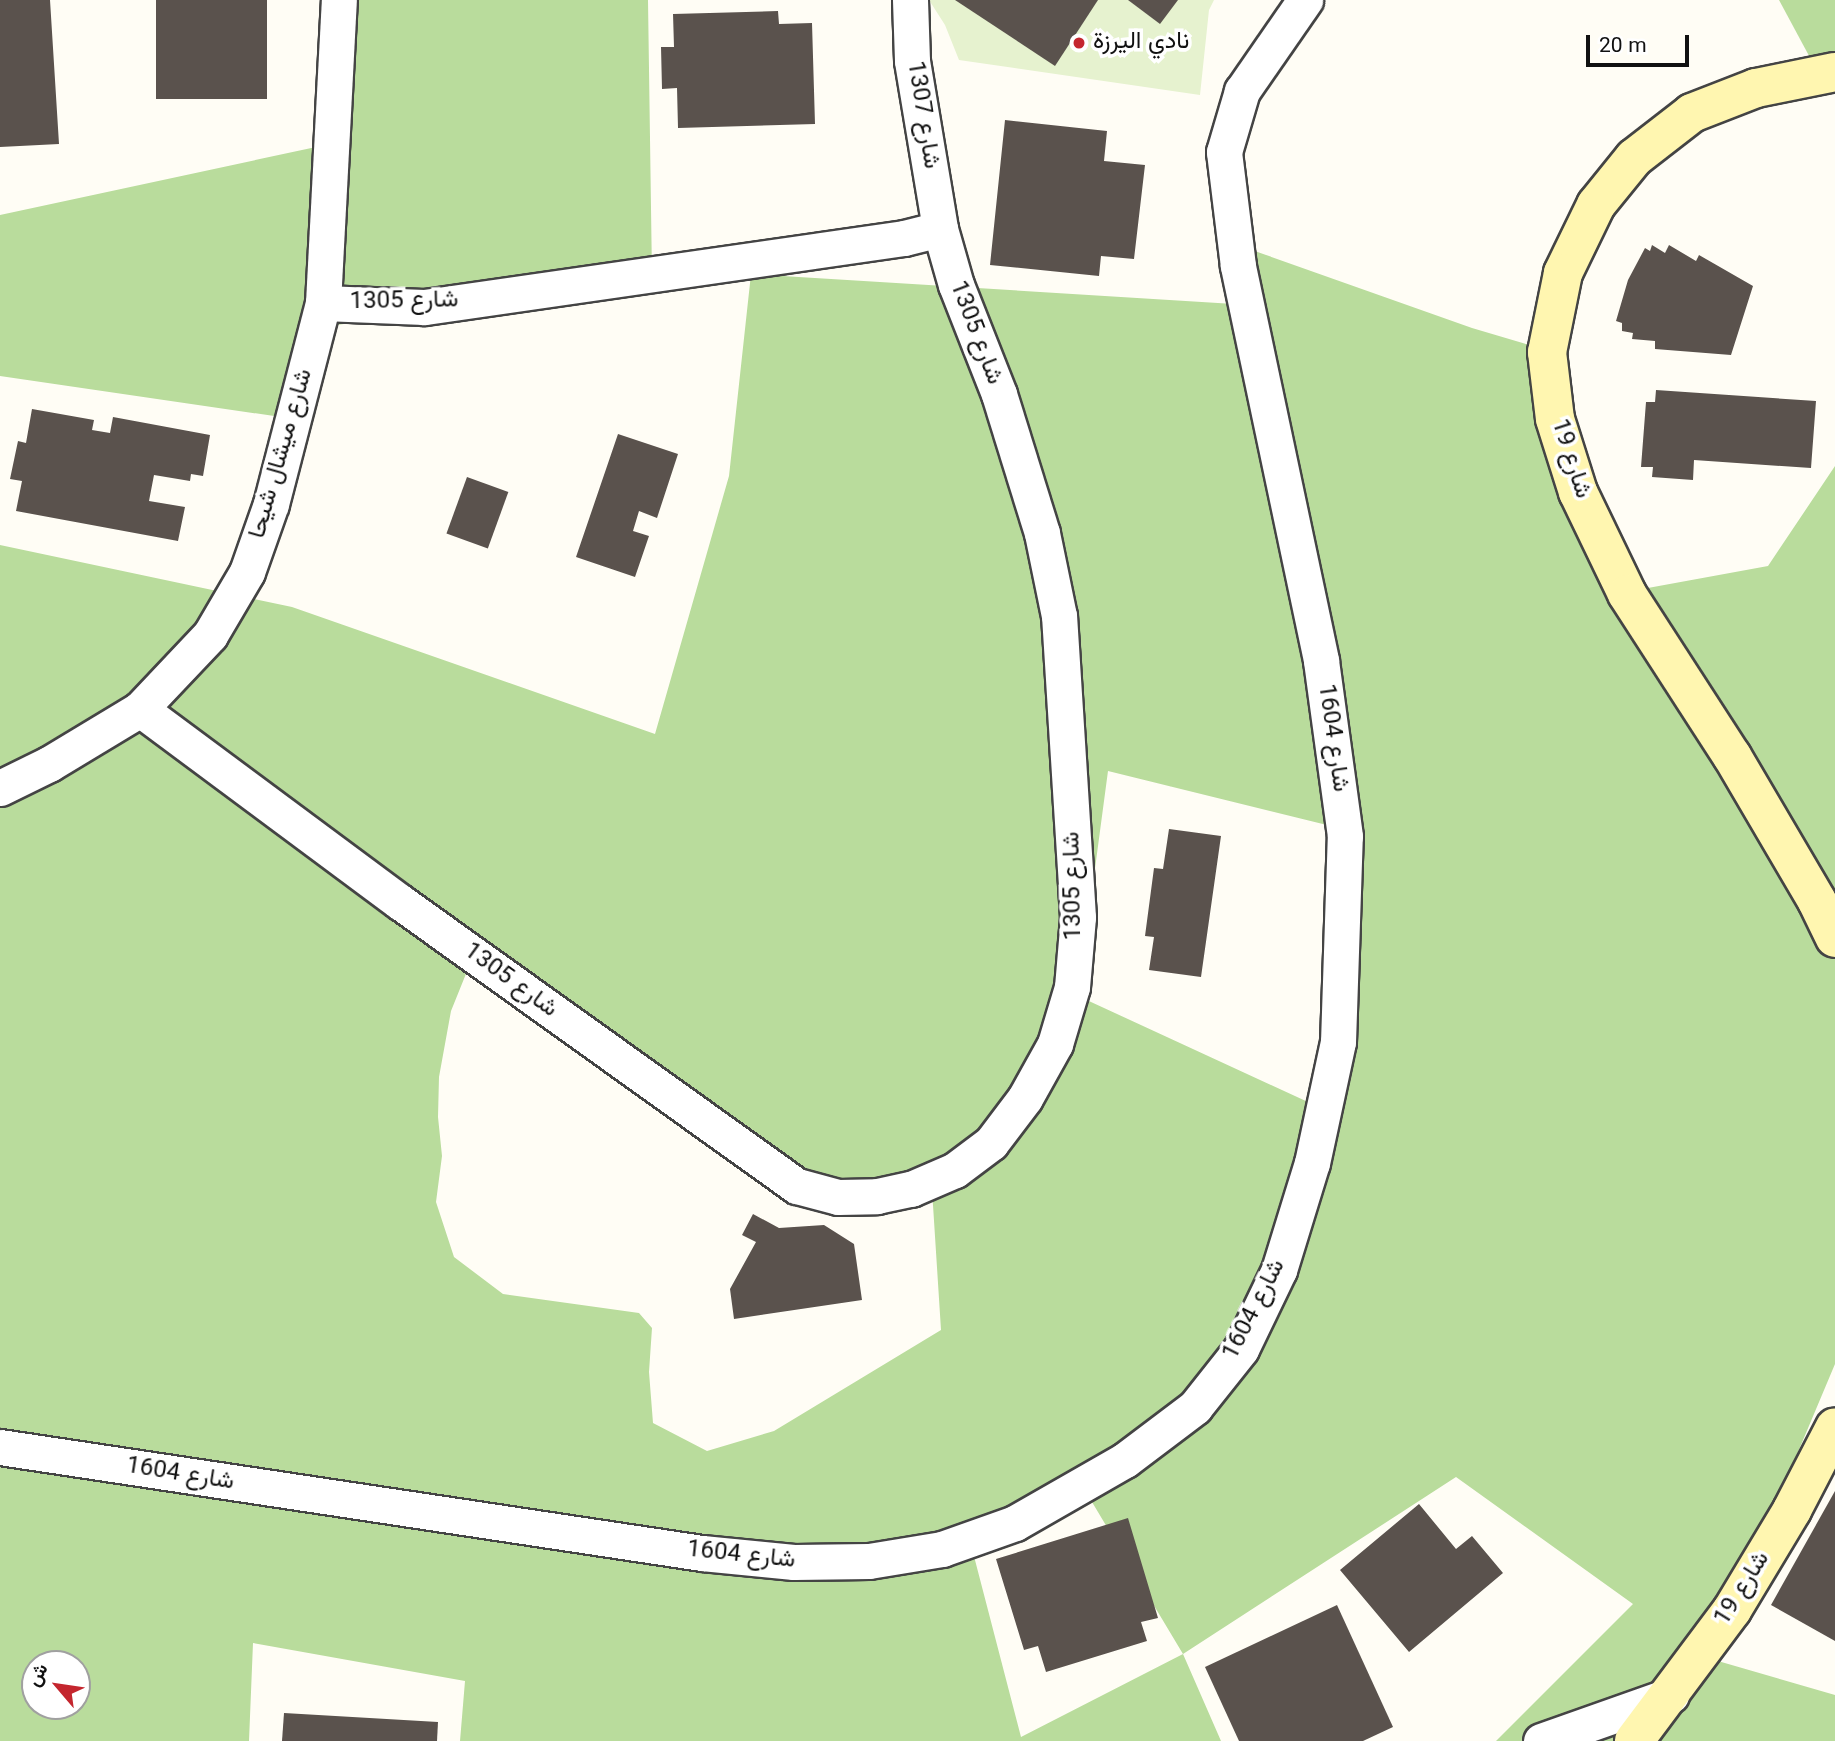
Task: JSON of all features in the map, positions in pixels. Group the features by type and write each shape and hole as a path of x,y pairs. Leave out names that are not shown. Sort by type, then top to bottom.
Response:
{"main road":[{"name":"شارع 19","path":"1835,72 1756,88 1692,113 1634,158 1596,205 1563,273 1547,352 1555,419 1578,492 1627,594 1732,757 1817,901 1835,938"},
{"name":"شارع 19","path":"1634,1741 1671,1695 1731,1610 1792,1510 1835,1427"}],"street":[{"name":"شارع ميشال شيحا","path":"0,788 49,764 140,709 210,635 247,572 271,504 323,303 339,0"},
{"name":"شارع 1307","path":"910,0 912,61 940,229"},
{"name":"شارع 1604","path":"0,1447 702,1553 794,1562 869,1561 942,1549 1015,1523 1125,1460 1195,1407 1241,1349 1279,1270 1312,1163 1338,1042 1345,836 1321,660 1238,266 1224,152 1242,91 1305,0"},
{"name":"شارع 1305","path":"140,709 411,910 797,1186 838,1197 877,1196 911,1189 955,1170 991,1143 1025,1098 1055,1044 1072,987 1078,917 1059,616 1045,545 999,394 956,285 940,229 904,238 424,307 323,303"},
{"path":"1541,1741 1671,1695"}],"green space":[{"path":"349,0 648,0 652,276 331,326 308,421 0,376 0,215 316,147"},
{"name":"نادي اليرزة","path":"929,0 1214,0 1209,10 1200,95 959,60 945,25"},
{"path":"1779,0 1835,0 1835,92 1829,93"},
{"path":"1235,244 1472,328 1566,356 1572,431 1626,592 1768,566 1835,466 1835,1364 1711,1659 1835,1695 1835,1741 1496,1741 1633,1604 1456,1477 1183,1654 1221,1741 460,1741 465,1681 253,1643 249,1741 0,1741 0,545 292,607 655,734 729,476 751,274 1234,304","holes":["1108,771 1335,827 1321,1108 1078,996","476,949 790,1176 860,1186 931,1174 941,1330 774,1431 707,1451 653,1423 649,1372 652,1328 639,1313 503,1294 454,1257 436,1202 442,1156 438,1117 439,1077 451,1011","1086,1492 1183,1654 1021,1737 969,1537"]}],"building":[{"path":"0,0 50,0 59,144 0,147"},
{"path":"156,0 267,0 267,99 156,99"},
{"path":"955,0 1098,0 1055,66"},
{"path":"1128,0 1178,0 1160,24"},
{"path":"778,11 779,24 812,23 815,124 678,128 677,88 662,89 661,47 674,47 673,14"},
{"path":"1005,120 1107,131 1104,161 1145,165 1134,259 1101,256 1099,276 990,265"},
{"path":"1652,245 1665,253 1669,245 1696,261 1699,255 1753,286 1731,355 1655,349 1655,341 1632,339 1633,333 1622,331 1622,323 1616,321 1628,280 1645,248 1650,251"},
{"path":"1656,390 1816,401 1811,468 1694,460 1693,480 1652,477 1653,467 1641,467 1646,402 1655,402"},
{"path":"32,409 94,420 92,430 110,433 113,417 210,435 203,476 191,474 190,481 154,475 149,501 185,507 178,541 16,511 22,481 10,479 18,441 26,443"},
{"path":"618,434 678,454 657,518 639,511 633,531 649,536 635,577 576,557"},
{"path":"467,477 508,492 488,548 446,533"},
{"path":"1169,829 1221,836 1201,977 1149,970 1154,937 1145,936 1154,868 1163,869"},
{"path":"753,1214 779,1228 824,1225 854,1244 862,1300 734,1319 730,1289 756,1242 742,1235"},
{"path":"1835,1491 1835,1641 1771,1605"},
{"path":"1419,1504 1456,1549 1472,1536 1503,1573 1409,1652 1340,1570"},
{"path":"1128,1518 1158,1618 1141,1622 1147,1641 1046,1672 1038,1646 1024,1650 996,1559"},
{"path":"1337,1605 1393,1727 1363,1741 1239,1741 1205,1667"},
{"path":"284,1713 438,1722 437,1741 282,1741"}],"place":[{"name":"نادي اليرزة","path":"1079,43"}]}
